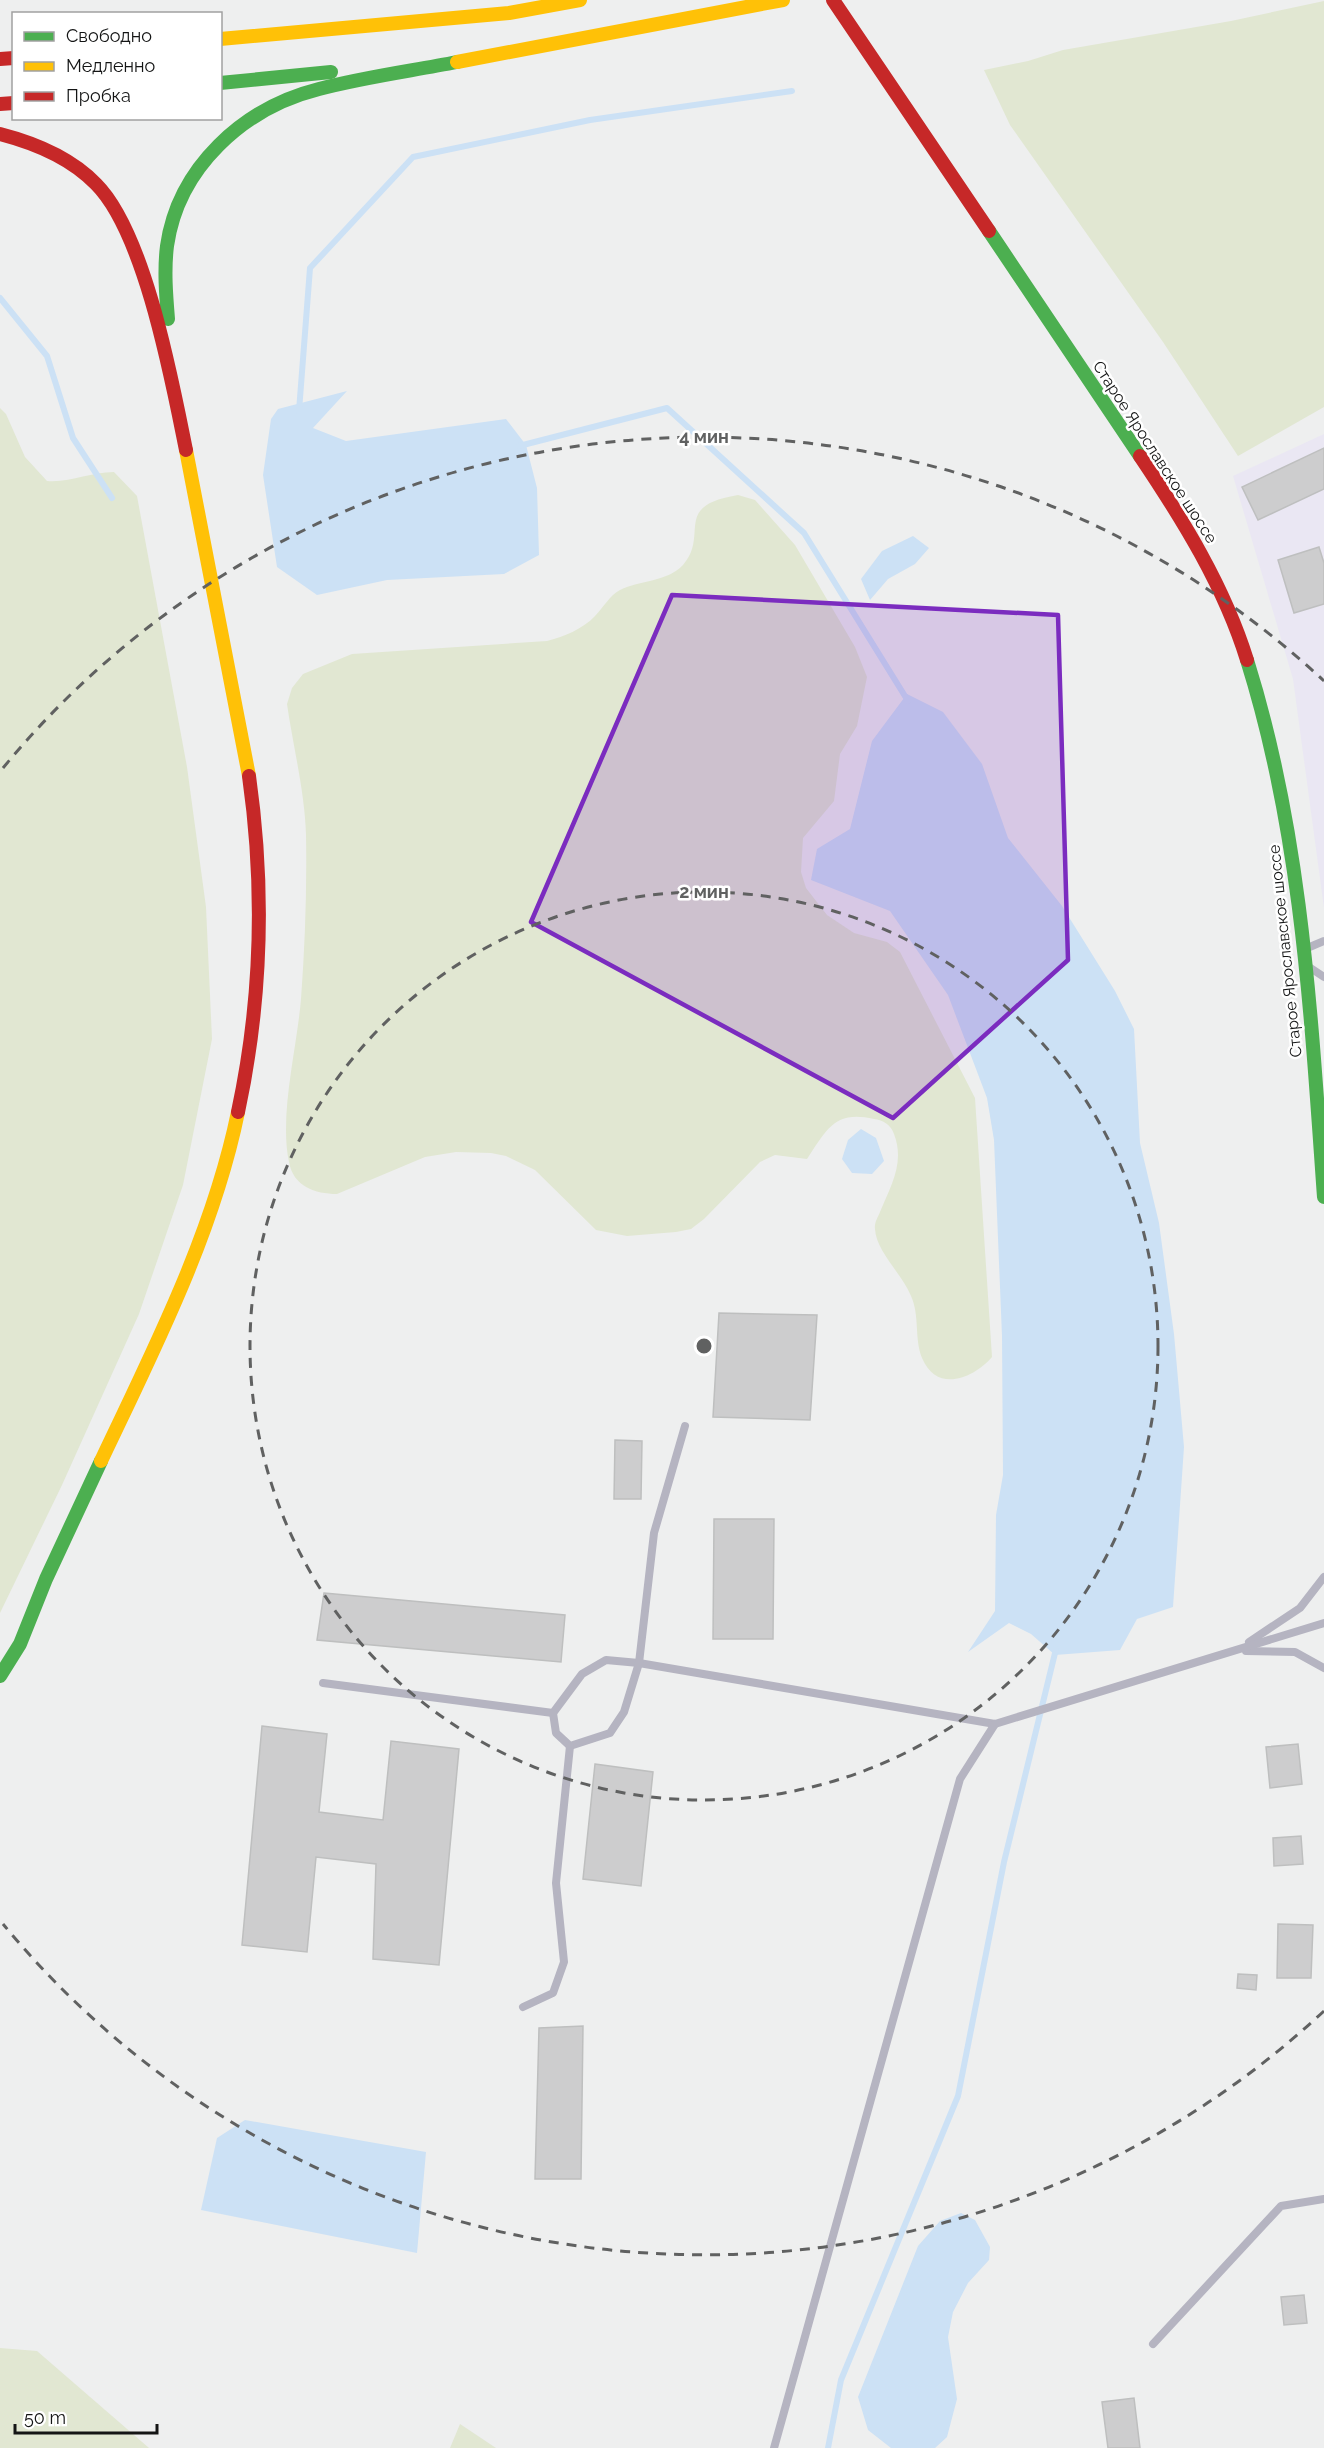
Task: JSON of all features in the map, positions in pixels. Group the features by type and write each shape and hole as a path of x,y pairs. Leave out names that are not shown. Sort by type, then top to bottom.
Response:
{"main road":[{"path":"222,39 509,13 580,0"},
{"path":"174,387 165,278 169,236 179,201 208,153 223,138 253,117 300,94 783,0"},
{"name":"Старое Ярославское шоссе","path":"833,0 1132,443 1203,556 1241,641 1256,687 1289,836 1305,950 1324,1197"},
{"path":"222,83 480,58"},
{"path":"0,134 21,139 65,159 105,192 118,212 139,261 174,387 248,767 260,893 260,946 249,1063 228,1147 201,1232 159,1333 43,1586 21,1646 0,1676"},
{"path":"12,1628 43,1586"}],"lane":[{"path":"1305,950 1324,941"},
{"path":"1306,966 1324,976"},
{"path":"570,1746 610,1733 624,1712 639,1663 654,1533 685,1426"},
{"path":"1233,1651 1260,1636 1300,1608 1324,1576"},
{"path":"570,1746 556,1733 553,1713 582,1674 606,1660 639,1663 995,1724 1324,1623"},
{"path":"1233,1651 1295,1652 1324,1668"},
{"path":"323,1683 553,1713"},
{"path":"774,2448 960,1779 995,1724"},
{"path":"523,2007 553,1993 564,1962 556,1883 570,1746"},
{"path":"1153,2344 1281,2206 1324,2199"}],"highlighted area":[{"path":"672,595 1058,615 1068,960 893,1118 531,922"}],"shaded area":[{"path":"1324,434 1324,908 1293,679 1233,476"}],"green space":[{"path":"1324,1 1324,407 1238,456 1163,342 1010,125 984,70 1028,61 1063,50 1231,21"},
{"path":"0,408 6,414 25,457 47,481 114,472 137,496 187,767 206,907 212,1039 183,1185 139,1314 62,1485 0,1613"},
{"path":"738,495 755,500 795,545 855,647 867,677 857,726 840,754 834,801 803,838 801,872 806,888 827,915 854,933 887,942 900,952 975,1098 992,1357 976,1371 956,1379 937,1376 922,1358 911,1296 876,1237 876,1222 895,1174 898,1155 893,1131 880,1120 850,1117 841,1120 833,1124 807,1159 775,1155 760,1162 704,1219 691,1229 627,1236 596,1230 535,1170 506,1156 456,1152 425,1157 337,1194 313,1190 300,1183 291,1170 289,1162 286,1144 287,1103 301,999 306,876 303,803 287,704 292,688 303,674 352,654 547,641 566,635 590,621 616,592 677,571 690,554 698,514 705,506"},
{"path":"0,2348 37,2351 149,2448 0,2448"},
{"path":"460,2424 496,2448 450,2448"}],"water":[{"path":"347,391 313,428 346,441 506,419 526,445 537,488 539,555 504,574 387,580 317,595 277,567 263,475 271,419 278,409"},
{"path":"913,536 929,548 915,564 888,579 870,600 861,579 882,551"},
{"path":"907,694 943,712 982,764 1008,838 1062,906 1115,991 1134,1029 1140,1143 1159,1223 1174,1334 1184,1447 1173,1607 1137,1619 1120,1650 1055,1655 1031,1634 1009,1623 968,1652 995,1611 996,1515 1003,1475 1002,1336 994,1140 987,1098 948,995 890,911 811,880 817,849 850,829 872,741"},
{"path":"861,1129 876,1138 884,1161 872,1174 852,1173 842,1159 848,1140"},
{"path":"245,2120 426,2152 417,2253 201,2210 217,2138"},
{"path":"961,2213 975,2220 990,2247 989,2260 968,2283 953,2312 948,2337 957,2399 947,2437 935,2448 891,2448 868,2430 858,2397 918,2246 940,2221"}],"building":[{"path":"1324,448 1324,489 1258,520 1242,487"},
{"path":"1319,547 1324,563 1324,604 1294,613 1278,560"},
{"path":"719,1313 817,1315 810,1420 713,1417"},
{"path":"615,1440 642,1441 641,1499 614,1499"},
{"path":"714,1519 774,1519 773,1639 713,1639"},
{"path":"324,1593 565,1615 561,1662 317,1640"},
{"path":"262,1726 327,1734 319,1812 383,1820 391,1741 459,1749 439,1965 373,1959 376,1864 316,1857 307,1952 242,1945"},
{"path":"1298,1744 1302,1784 1270,1788 1266,1747"},
{"path":"595,1764 653,1772 641,1886 583,1879"},
{"path":"1301,1836 1303,1864 1274,1866 1273,1838"},
{"path":"1278,1924 1313,1925 1311,1978 1277,1978"},
{"path":"1238,1974 1257,1975 1256,1990 1237,1988"},
{"path":"583,2026 581,2179 535,2179 539,2028"},
{"path":"1304,2295 1307,2323 1284,2325 1281,2297"},
{"path":"1134,2398 1140,2448 1108,2448 1102,2402"}],"waterway":[{"path":"299,411 310,268 413,157 590,120 792,91"},
{"path":"0,298 47,356 73,438 112,498"},
{"path":"519,446 667,408 804,533 908,701"},
{"path":"828,2448 841,2380 958,2096 1004,1862 1056,1649"}],"traffic: fast":[{"path":"168,319 166,255 174,218 185,191 200,167 240,126 291,98 319,89 457,62"},
{"path":"222,83 331,72"},
{"path":"989,231 1140,456"},
{"path":"1247,660 1266,726 1292,859 1308,994 1324,1197"},
{"path":"0,1676 20,1644 46,1579 101,1461"}],"traffic: slow":[{"path":"222,39 509,13 580,0"},
{"path":"457,62 783,0"},
{"path":"186,450 249,776"},
{"path":"101,1461 161,1334 198,1247 227,1157 238,1112"}],"traffic: jam":[{"path":"833,0 989,231"},
{"path":"0,59 12,58"},
{"path":"0,104 12,103"},
{"path":"0,134 51,152 75,166 96,184 113,207 129,237 154,310 186,450"},
{"path":"1140,456 1172,504 1201,554 1227,606 1247,660"},
{"path":"238,1112 252,1028 258,944 257,860 249,776"}]}
